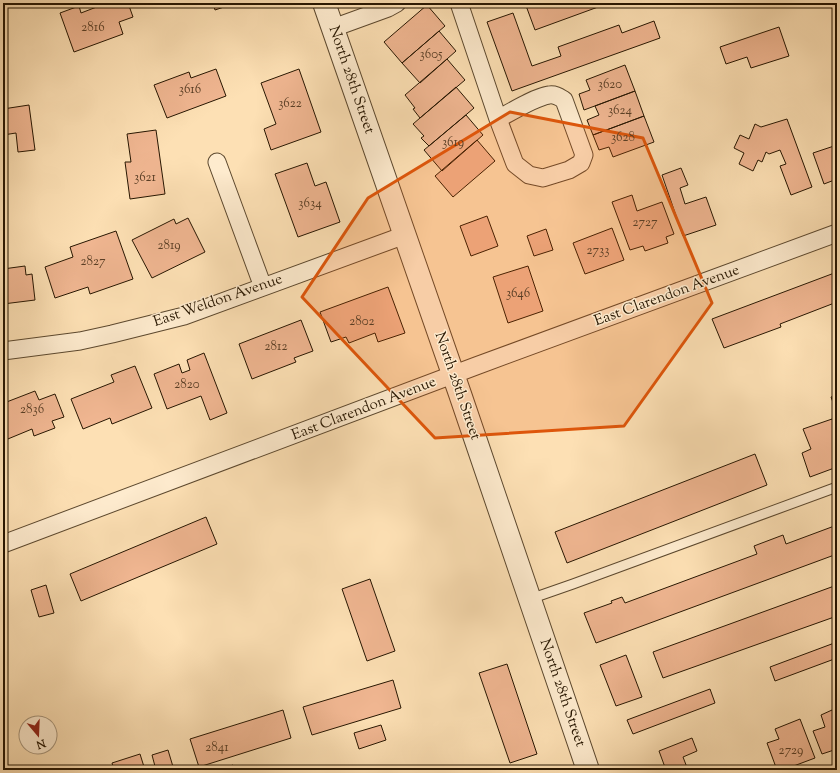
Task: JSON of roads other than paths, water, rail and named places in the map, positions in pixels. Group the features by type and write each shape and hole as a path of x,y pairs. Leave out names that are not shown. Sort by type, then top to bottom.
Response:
{"street":[{"name":"North 28th Street","path":"324,3 405,234 588,770"},
{"path":"332,28 388,8 397,3"},
{"path":"459,3 498,119 515,164 529,175 543,178 569,170 581,163 584,154 564,100 557,96 550,95 541,97 498,119"},
{"path":"217,162 263,287"},
{"name":"East Clarendon Avenue","path":"3,544 837,233"},
{"name":"East Weldon Avenue","path":"3,351 80,341 184,316 405,234"}],"lane":[{"path":"530,599 837,487"}]}
